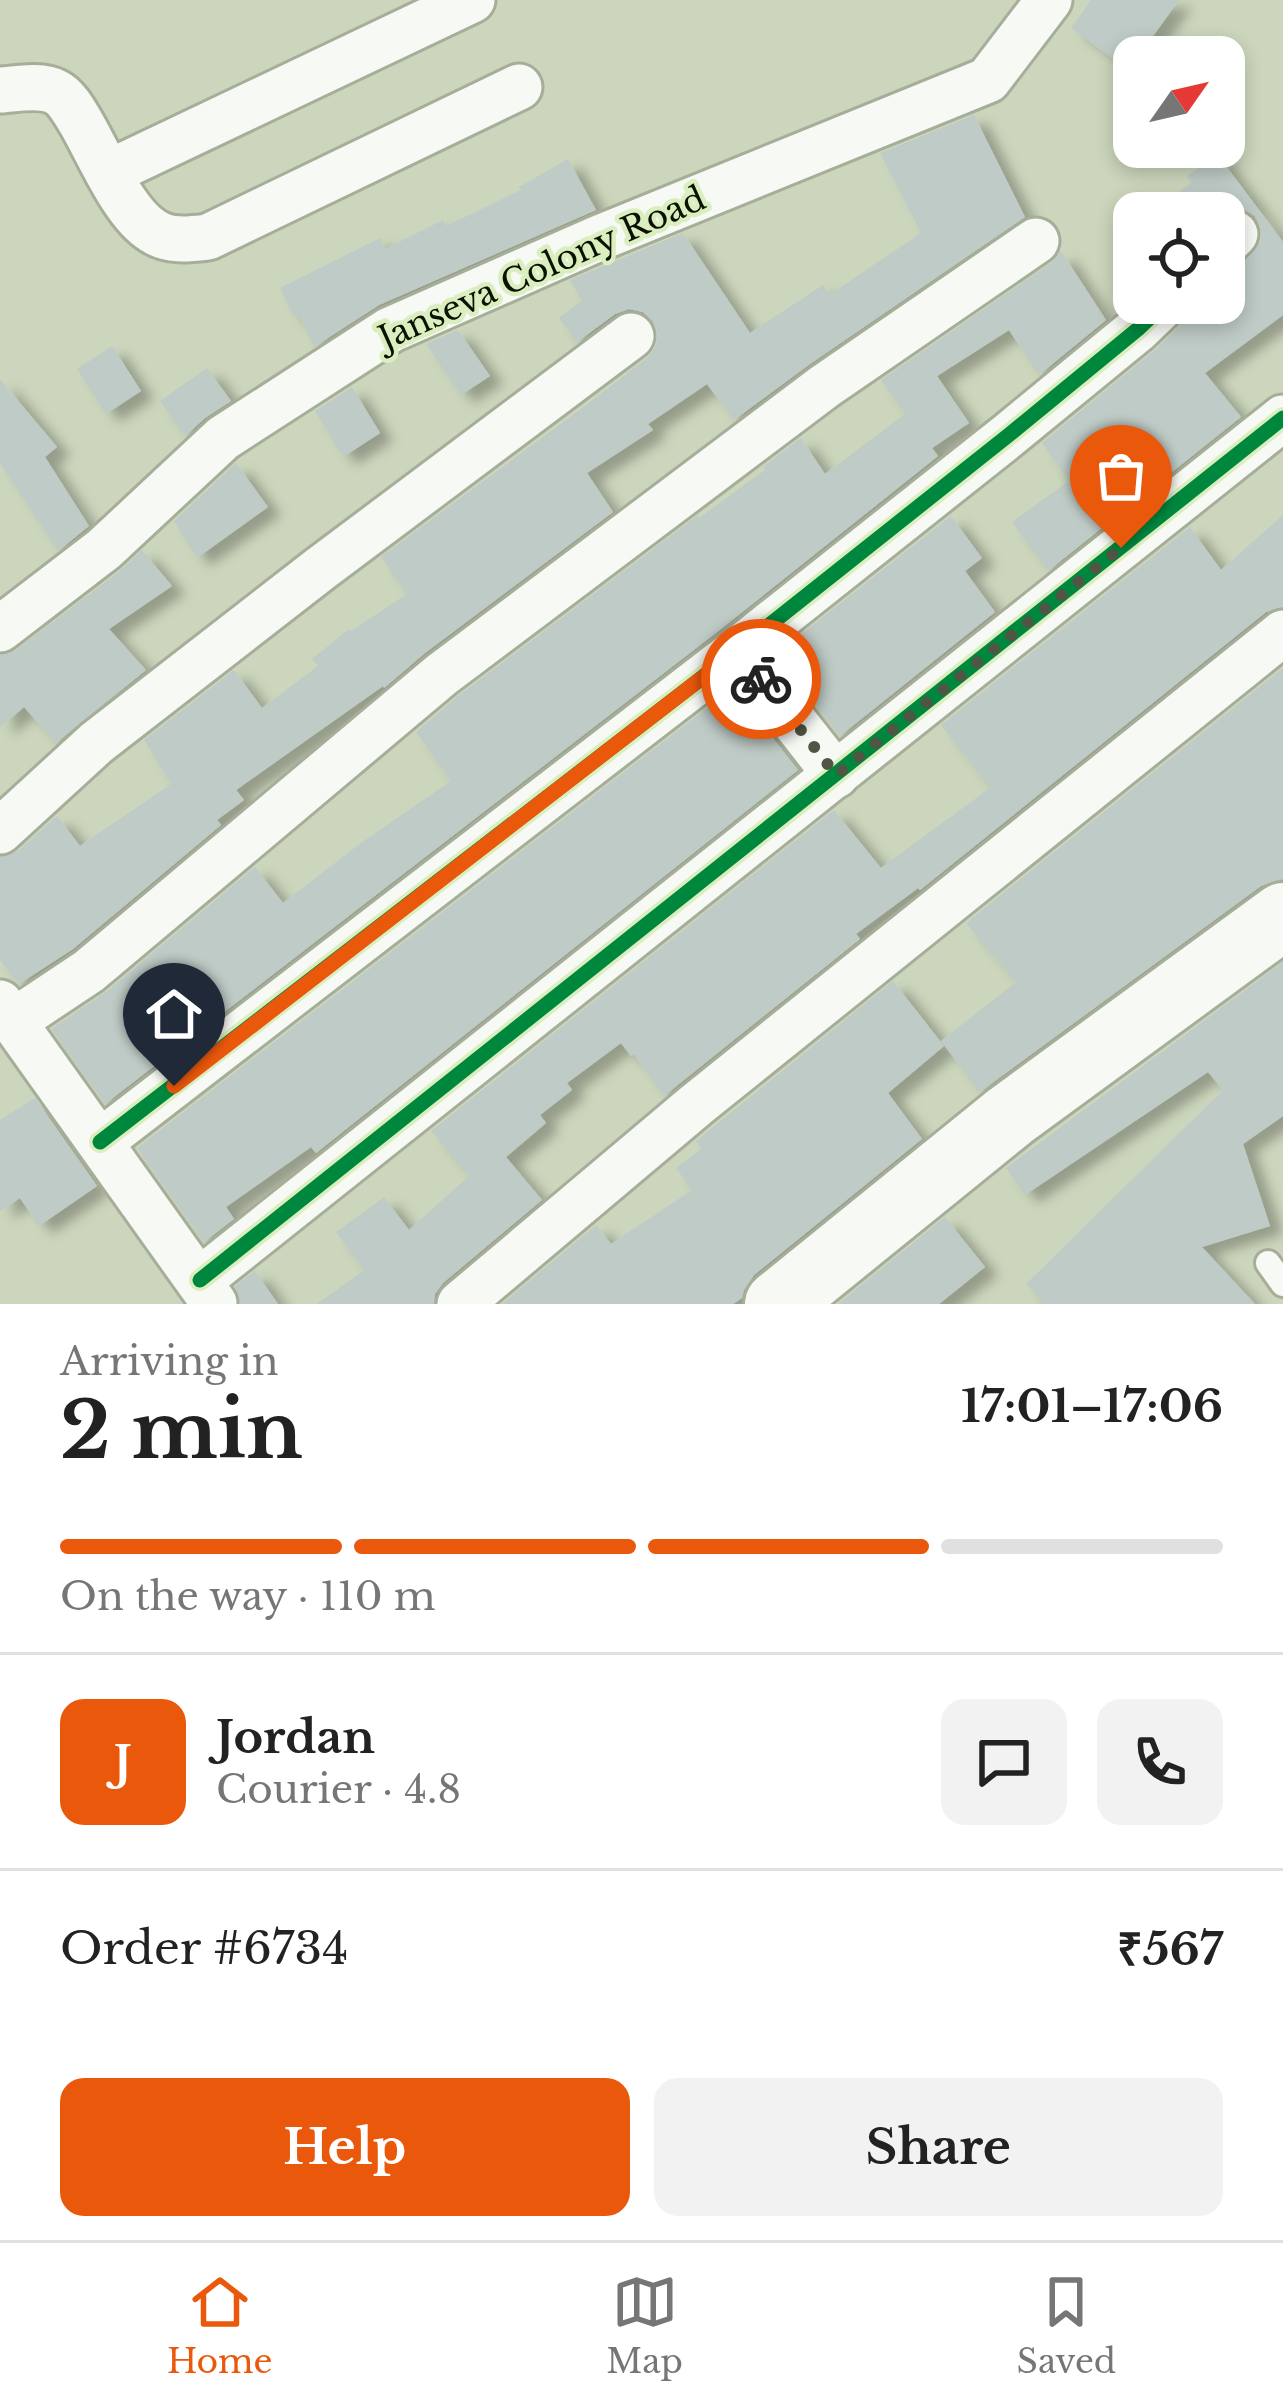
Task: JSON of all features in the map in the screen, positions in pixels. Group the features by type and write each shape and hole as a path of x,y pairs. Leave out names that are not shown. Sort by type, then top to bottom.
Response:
{"street":[{"path":"108,173 472,0"},
{"name":"Janseva Colony Road","path":"0,629 104,549 223,438 390,330 599,238 988,80 1049,0"},
{"path":"0,91 56,91 71,106 134,211 152,231 178,240 208,237 519,87"},
{"path":"1036,241 825,386 441,676 89,971 7,1012 208,1292 836,775 1283,418"},
{"path":"100,1142 738,650 1143,324"},
{"path":"0,831 96,743 631,336"},
{"path":"460,1304 696,1105 1283,633"},
{"path":"738,650 836,775"},
{"path":"778,1304 1010,1116 1283,916"}],"building":[{"path":"1091,0 1179,0 1153,36 1113,36 1113,58 1071,28"},
{"path":"974,115 1025,217 734,420 707,384 648,424 653,430 587,473 613,512 384,688 236,790 244,800 217,820 221,825 73,949 19,984 0,960 0,857 18,851 57,816 80,846 171,784 144,740 234,670 262,708 318,666 312,659 349,629 407,594 381,557 655,348 658,334 653,321 629,309 577,342 559,318 582,301 570,280 683,233 750,333 823,285 829,295 921,233 880,153"},
{"path":"568,159 596,210 379,305 314,347 299,315 294,317 280,288 380,238 385,249 443,220 446,226 521,190 519,187"},
{"path":"1198,168 1228,168 1283,242 1283,315 1205,373 1241,417 1048,571 1012,522 1069,481 1042,443 1182,324 1245,324 1245,262 1261,242 1261,228 1245,210 1245,192 1179,192 1192,182 1187,176"},
{"path":"1061,251 1106,320 1039,375 1009,330 937,376 969,423 932,448 938,456 105,1104 51,1029 106,992 255,867 283,903 451,781 416,732 801,438 825,474 905,414 881,380 1051,263"},
{"path":"458,330 490,376 461,395 426,344"},
{"path":"112,346 141,391 106,414 77,369"},
{"path":"207,368 231,401 185,436 160,401"},
{"path":"0,379 57,447 45,457 89,526 58,551 0,463"},
{"path":"352,387 380,433 343,457 315,411"},
{"path":"236,463 268,507 197,558 174,521"},
{"path":"1283,515 1283,607 1266,612 920,890 856,934 860,939 664,1096 621,1043 567,1083 572,1090 540,1115 546,1123 506,1157 542,1200 443,1283 434,1304 317,1304 364,1270 336,1232 384,1197 409,1230 469,1176 431,1131 834,810 881,868 990,788 941,725 1190,527 1221,570"},
{"path":"951,516 982,558 965,571 995,612 840,736 776,654"},
{"path":"142,550 172,586 109,629 146,670 56,743 24,707 0,727 0,655 16,650"},
{"path":"1283,668 1283,879 1261,886 980,1092 941,1041 1016,982 966,923"},
{"path":"733,688 798,770 316,1153 311,1147 226,1207 234,1219 204,1242 137,1148"},
{"path":"1283,962 1283,1116 1243,1144 1270,1226 1202,1247 1255,1304 1045,1304 1026,1284 1223,1090 1208,1072 1025,1195 1006,1168"},
{"path":"893,981 944,1046 888,1093 922,1139 754,1275 742,1298 733,1304 502,1304 596,1225 611,1244 692,1190 676,1168 701,1149 696,1141"},
{"path":"35,1098 97,1186 39,1226 20,1198 0,1211 0,1120"},
{"path":"945,1217 985,1267 939,1304 838,1304"},
{"path":"255,1271 278,1304 240,1304 235,1286"}],"cycle path":[{"path":"100,1142 738,650 1143,324"},
{"path":"200,1280 1283,418"}],"way so far":[{"path":"761,679 836,775 1121,548"}],"route":[{"path":"174,1086 738,650 761,679"}]}
